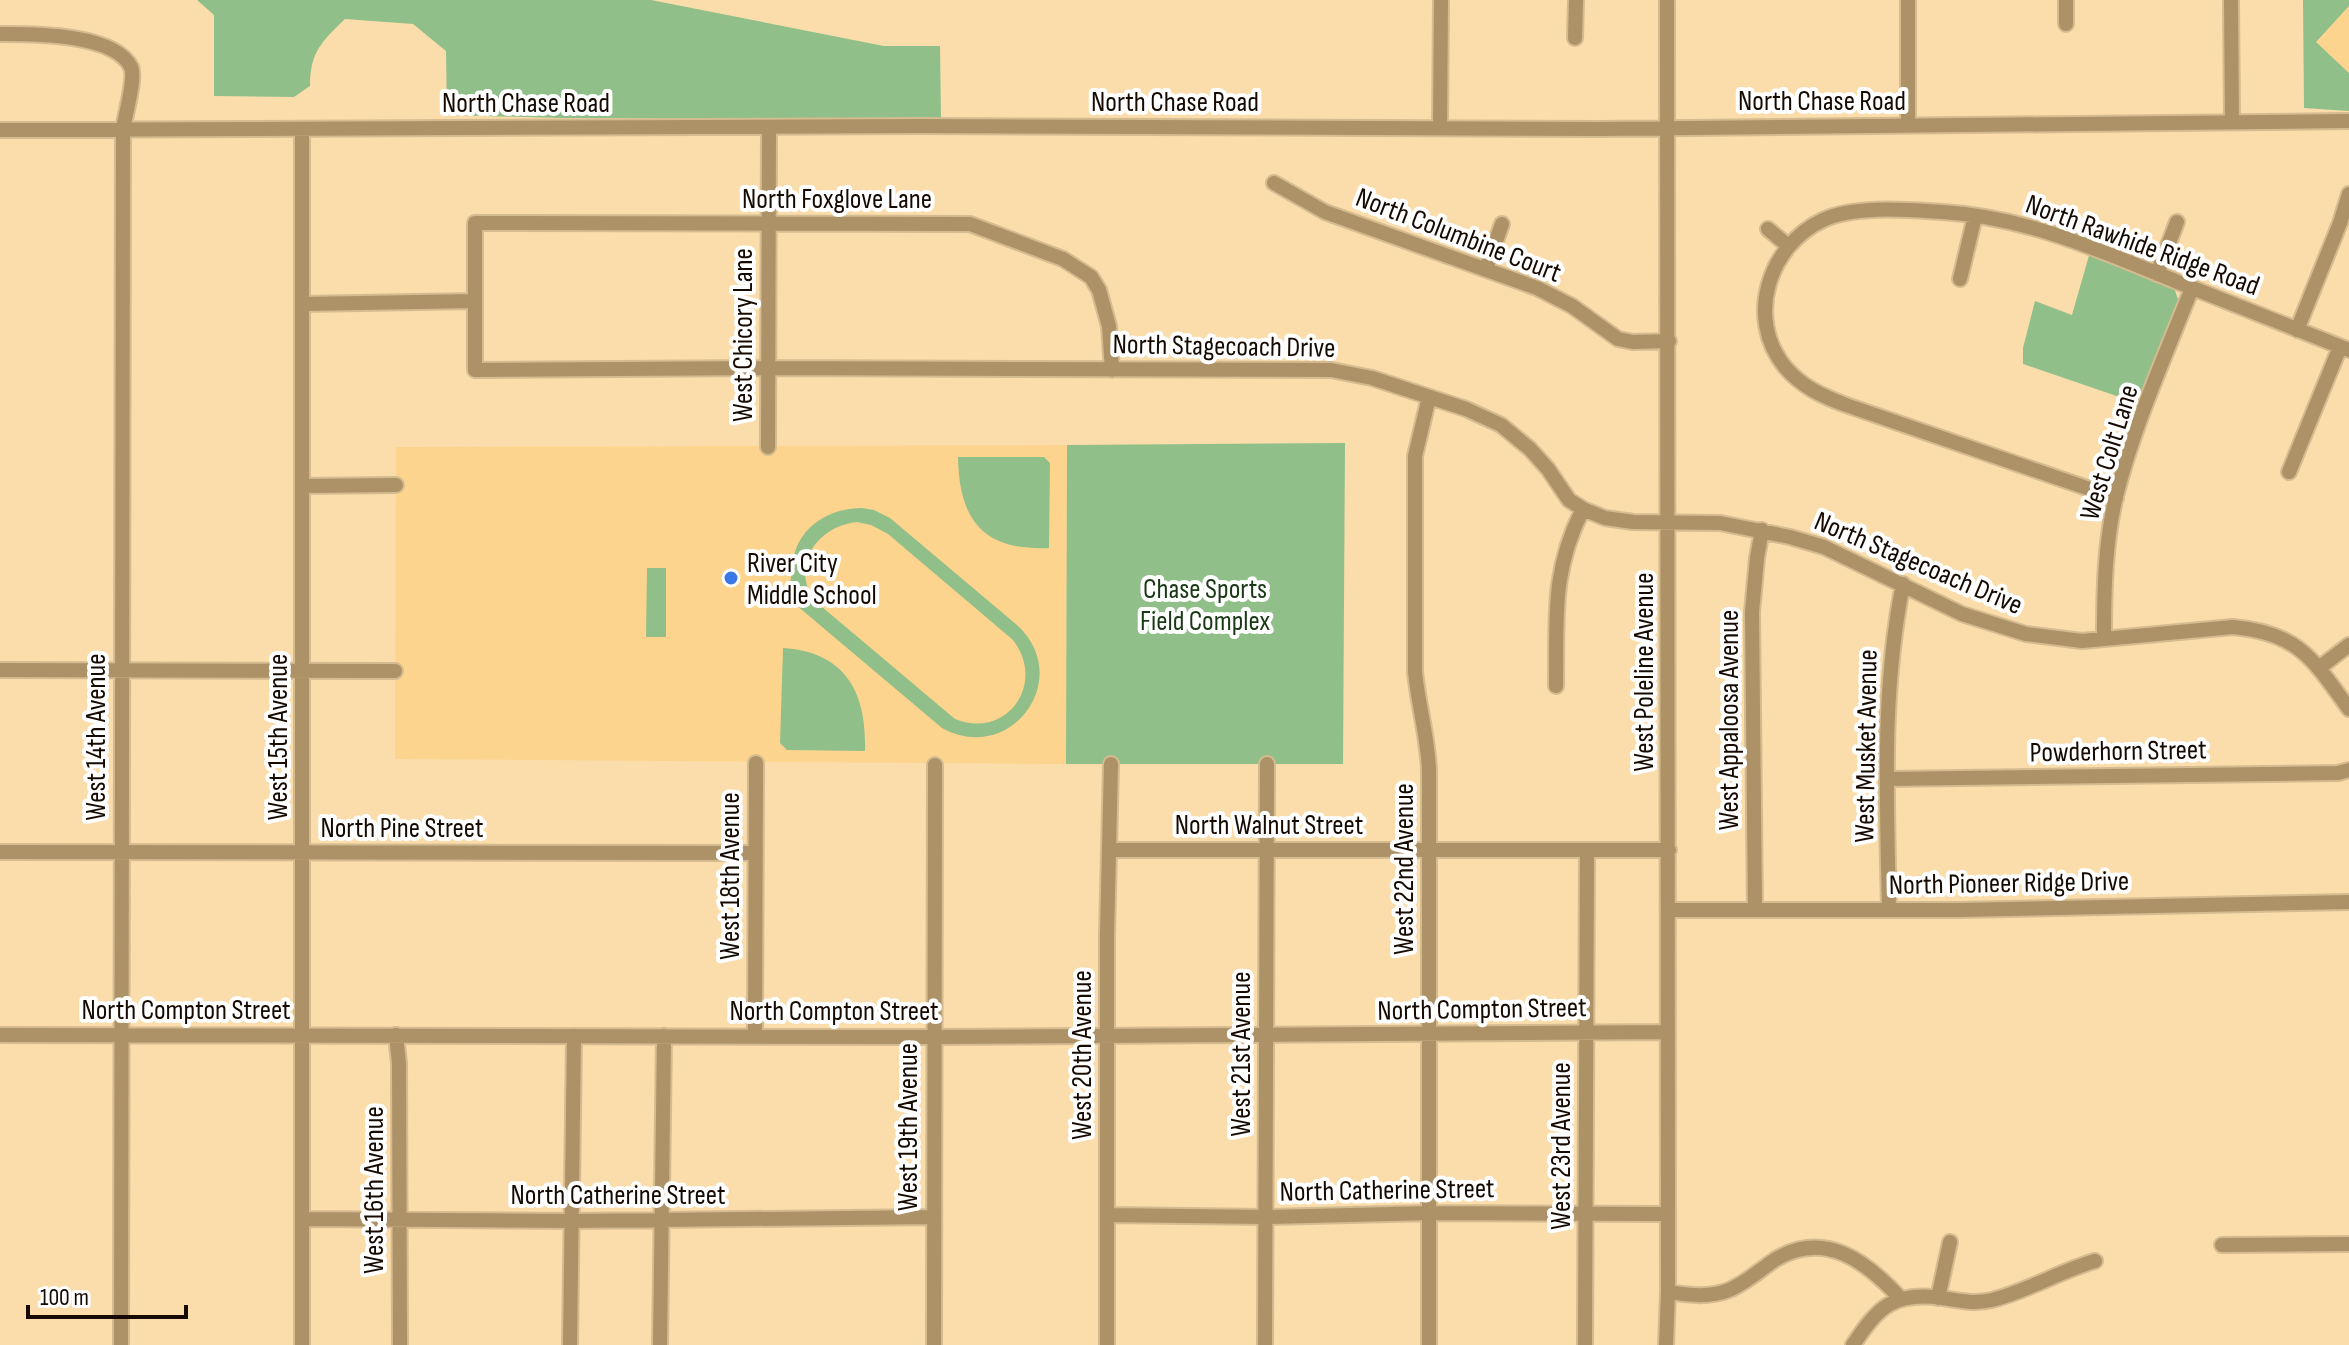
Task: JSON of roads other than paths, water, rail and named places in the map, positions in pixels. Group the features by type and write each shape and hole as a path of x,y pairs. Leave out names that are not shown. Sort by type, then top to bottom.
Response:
{"street":[{"path":"1440,128 1441,0"},
{"path":"1575,38 1576,0"},
{"name":"West Poleline Avenue","path":"1666,1345 1670,522 1667,0"},
{"path":"1908,0 1908,126"},
{"path":"2066,0 2066,24"},
{"path":"2231,0 2232,122"},
{"name":"West 14th Avenue","path":"0,34 66,36 98,44 117,54 129,65 132,74 123,129 121,1345"},
{"name":"North Chase Road","path":"0,130 1440,128 2349,121"},
{"name":"West Chicory Lane","path":"768,447 769,127"},
{"name":"West 15th Avenue","path":"302,130 302,1345"},
{"name":"North Columbine Court","path":"1274,183 1325,212 1537,288 1572,306 1618,339 1633,342 1669,341"},
{"path":"2297,330 2349,194"},
{"name":"North Rawhide Ridge Road","path":"2116,498 1846,405 1800,383 1780,359 1766,322 1768,283 1787,245 1821,221 1842,214 1900,211 1975,216 2010,222 2071,239 2344,348"},
{"path":"1960,279 1975,216"},
{"path":"2157,274 2177,222"},
{"name":"North Foxglove Lane","path":"474,301 475,223 970,224 1063,259 1091,277 1099,290 1109,326 1112,370"},
{"path":"1486,269 1502,224"},
{"path":"1768,229 1787,245"},
{"name":"West Colt Lane","path":"2104,637 2105,564 2116,498 2135,434 2192,288"},
{"path":"303,304 474,301"},
{"name":"North Stagecoach Drive","path":"474,301 475,370 1331,370 1372,378 1466,409 1501,425 1530,449 1569,500 1583,509 1619,520 1720,523 1762,530 1824,547 1962,614 2012,631 2082,641 2233,627 2251,629 2286,640 2304,651 2349,709"},
{"path":"2289,472 2344,348"},
{"name":"West 22nd Avenue","path":"1429,397 1415,456 1418,704 1428,747 1429,1345"},
{"path":"302,486 396,485"},
{"path":"1556,686 1559,570 1572,529 1583,509"},
{"name":"West Appaloosa Avenue","path":"1755,910 1752,612 1762,530"},
{"name":"West Musket Avenue","path":"1889,910 1889,673 1903,584"},
{"path":"2319,668 2349,645"},
{"path":"0,670 395,671"},
{"name":"West 18th Avenue","path":"755,1036 756,763"},
{"name":"West 20th Avenue","path":"1107,1345 1111,764"},
{"name":"West 21st Avenue","path":"1265,1345 1267,764"},
{"name":"West 19th Avenue","path":"934,1345 935,765"},
{"name":"Powderhorn Street","path":"1887,779 2338,773 2349,770"},
{"name":"North Walnut Street","path":"1109,850 1669,850"},
{"name":"West 23rd Avenue","path":"1585,1345 1587,851"},
{"name":"North Pine Street","path":"0,852 755,853"},
{"name":"North Pioneer Ridge Drive","path":"1669,910 1889,910 2349,902"},
{"name":"North Compton Street","path":"0,1035 933,1037 1668,1032"},
{"name":"West 16th Avenue","path":"396,1035 400,1345"},
{"path":"570,1345 574,1036"},
{"path":"660,1345 664,1036"},
{"name":"North Catherine Street","path":"1108,1215 1668,1214"},
{"name":"North Catherine Street","path":"303,1219 572,1221 933,1217"},
{"path":"1938,1298 1950,1242"},
{"path":"2222,1245 2349,1244"},
{"path":"1668,1292 1699,1296 1730,1290 1791,1251 1818,1246 1845,1254 1900,1298"},
{"path":"1853,1345 1886,1305 1900,1298 1938,1298 1969,1303 1988,1301 2021,1292 2095,1261"}],"place":[{"name":"River City Middle School","path":"731,578"}],"park label":[{"name":"Chase Sports Field Complex","path":"1205,604"}]}
